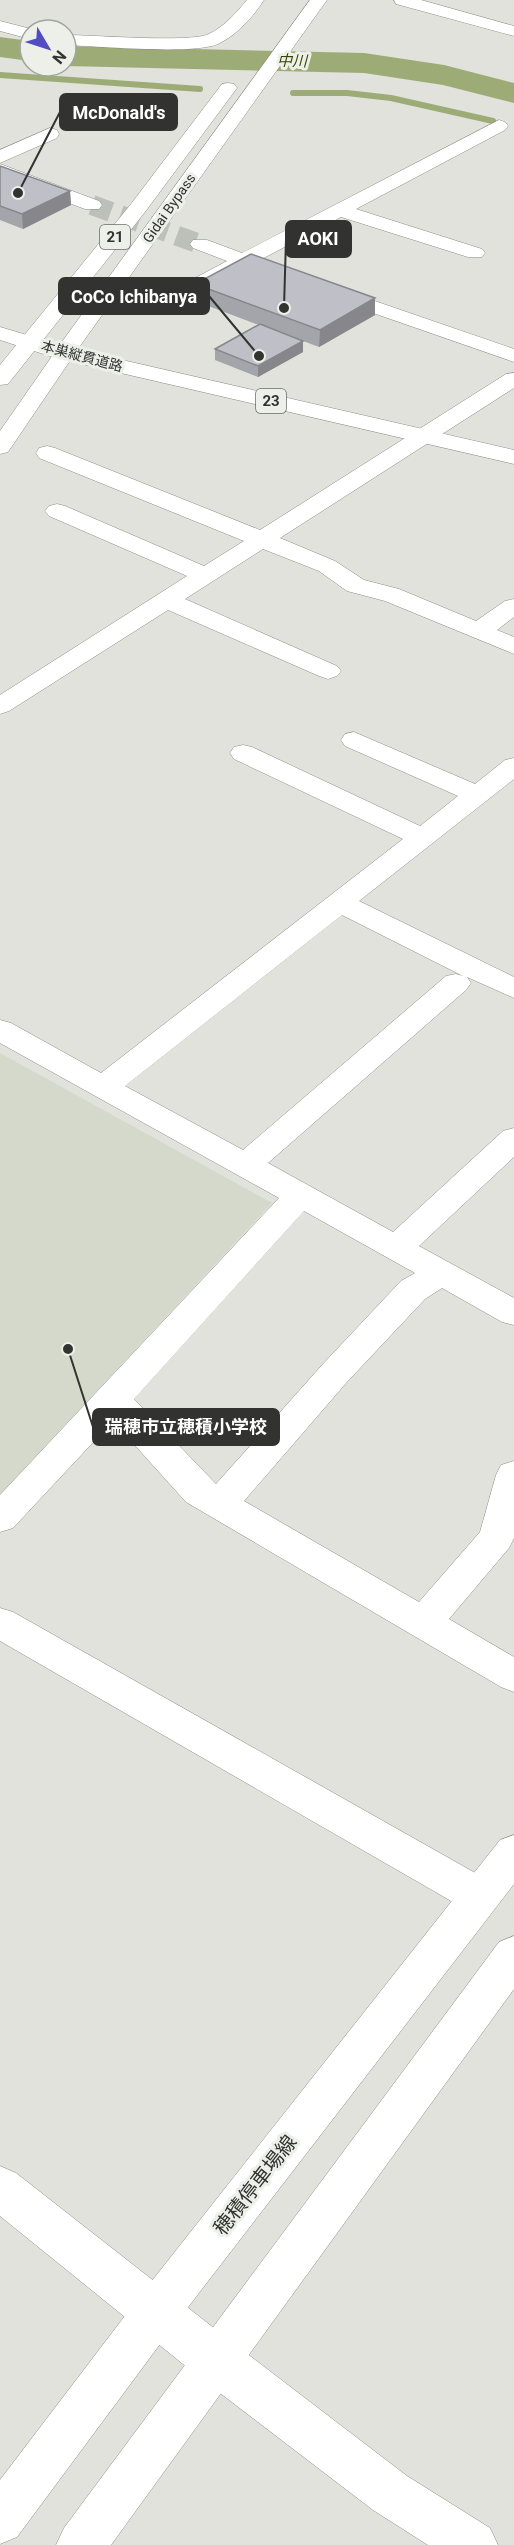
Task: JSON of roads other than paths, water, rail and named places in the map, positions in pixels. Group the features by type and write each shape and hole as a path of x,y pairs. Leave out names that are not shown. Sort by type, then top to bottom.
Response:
{"main road":[{"path":"78,40 181,43 212,40 238,22 256,0"},
{"name":"Gidai Bypass","path":"0,447 67,348 319,0"},
{"path":"402,0 511,29"},
{"path":"0,26 18,31"},
{"name":"Gidai Bypass","path":"0,379 138,208 239,72"},
{"path":"174,297 499,126"},
{"path":"0,157 50,134"},
{"path":"0,170 92,205"},
{"path":"340,210 475,253"},
{"path":"200,244 277,273"},
{"path":"311,285 514,356"},
{"name":"23","path":"0,333 29,341"},
{"name":"本巣縦貫道路","path":"29,341 429,432 514,457"},
{"path":"0,706 514,379"},
{"name":"本巣縦貫道路","path":"429,432 514,445"},
{"path":"47,453 327,566 341,579 371,592 390,594 514,646"},
{"path":"57,511 205,574"},
{"path":"166,600 328,670"},
{"path":"479,631 514,606"},
{"path":"354,740 478,795"},
{"path":"243,753 423,838"},
{"path":"103,1087 514,766"},
{"path":"340,903 514,989"},
{"path":"246,1165 456,984"},
{"path":"0,1030 514,1313"},
{"path":"396,1248 514,1139"},
{"path":"0,1518 113,1399 300,1195"},
{"path":"219,1505 335,1373 413,1290 442,1274"},
{"path":"113,1399 198,1492 514,1676"},
{"path":"423,1623 496,1538 514,1475"},
{"path":"0,1623 479,1896"},
{"name":"穂積停車場線","path":"0,2520 156,2312 514,1853"},
{"path":"81,2545 514,1955"},
{"path":"0,2188 216,2360 390,2493 473,2545"}],"waterway":[{"name":"中川","path":"0,47 18,49"},
{"name":"中川","path":"78,56 364,63 444,75 514,93"},
{"path":"0,75 200,89"},
{"path":"293,93 347,93 391,98 493,121"}],"tunnel":[{"path":"92,205 200,244"}],"place":[{"name":"McDonald's","path":"18,193"},
{"name":"AOKI","path":"284,308"},
{"name":"CoCo Ichibanya","path":"259,356"},
{"name":"瑞穂市立穂積小学校","path":"68,1349"}]}
